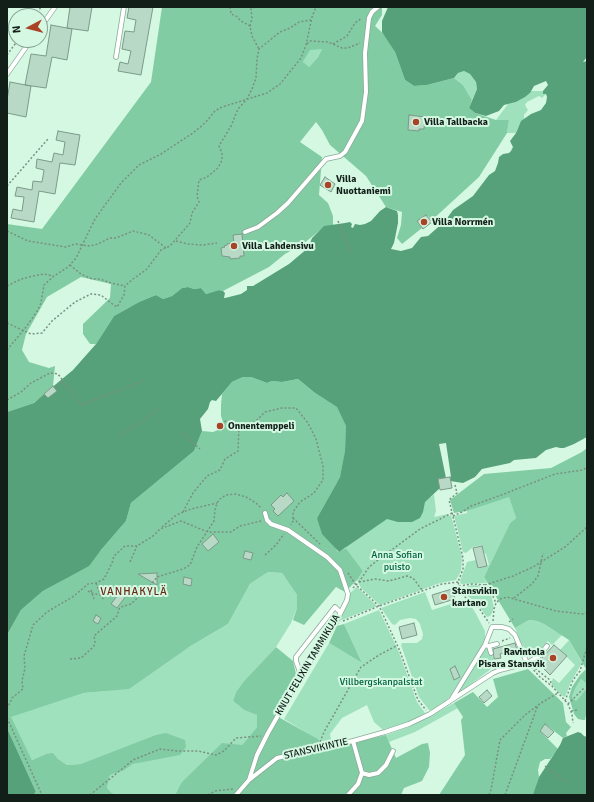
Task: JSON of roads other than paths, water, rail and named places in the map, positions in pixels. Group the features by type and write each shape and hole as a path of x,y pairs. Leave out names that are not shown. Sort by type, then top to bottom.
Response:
{"lane":[{"path":"48,17 55,7"},
{"path":"116,57 124,7"},
{"path":"245,232 258,227 277,214 326,159 340,156 345,152 362,121 366,92 366,42 372,12 378,7"},
{"path":"7,74 25,48"},
{"name":"KNUT FELIXIN TAMMIKUJA","path":"249,780 257,755 266,736 301,675 335,624 347,600 348,594 340,570 327,557 288,530 271,524 267,520 265,513"},
{"path":"301,675 296,657 335,607 340,612"},
{"path":"451,701 487,646 492,627 509,628 515,635 527,663 539,656 547,646"},
{"path":"487,646 497,644"},
{"path":"487,646 491,653"},
{"name":"STANSVIKINTIE","path":"236,795 249,780 277,758 353,741 385,732 430,714 493,673 527,663"},
{"path":"348,795 358,784 362,773 353,741"},
{"path":"362,773 369,775 378,773 386,765 393,751"}],"place":[{"name":"Villa Tallbacka","path":"416,122"},
{"name":"Villa Nuottaniemi","path":"328,185"},
{"name":"Villa Norrmén","path":"424,222"},
{"name":"Villa Lahdensivu","path":"234,246"},
{"name":"Onnentemppeli","path":"220,426"},
{"name":"Stansvikin kartano","path":"444,597"},
{"name":"Ravintola Pisara Stansvik","path":"553,658"}],"district":[{"name":"VANHAKYLÄ","path":"134,592"}],"park label":[{"name":"Anna Sofian puisto","path":"397,560"},
{"name":"Villbergskanpalstat","path":"381,682"}]}
